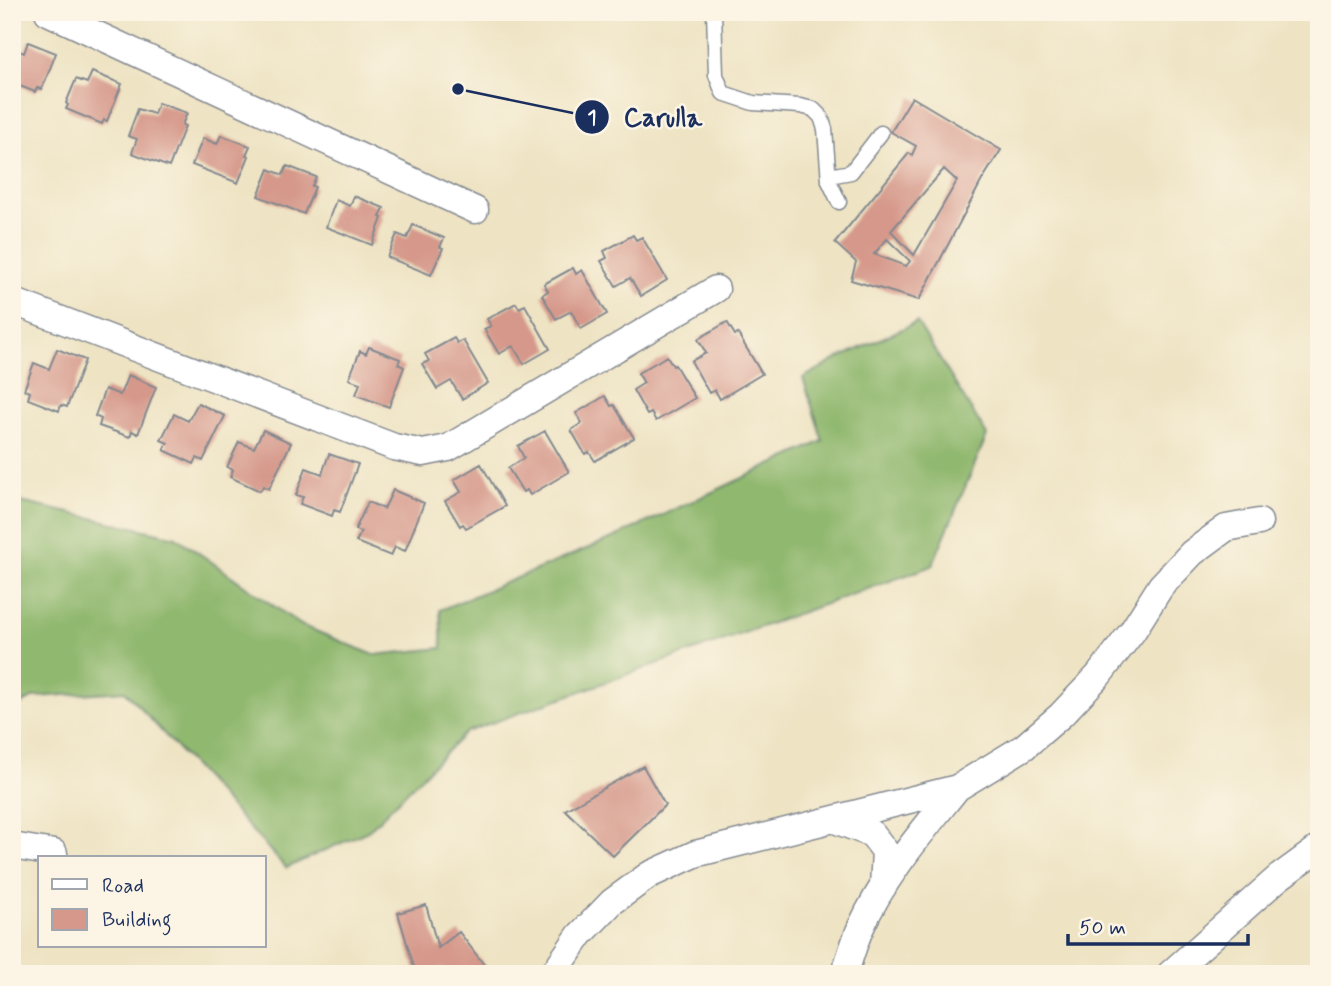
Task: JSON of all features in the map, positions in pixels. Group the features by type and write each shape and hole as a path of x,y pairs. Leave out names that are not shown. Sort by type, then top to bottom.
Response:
{"street":[{"path":"48,12 475,210"},
{"path":"12,302 394,447 423,453 448,448 716,289"},
{"path":"553,974 579,935 604,910 649,875 695,854 957,789 1024,747 1061,715 1098,676 1132,632 1161,586 1192,553 1226,528 1259,522"},
{"path":"844,974 860,928 883,888 914,842 957,789"},
{"path":"835,820 872,834 885,851 883,888"},
{"path":"12,846 54,853"},
{"path":"1170,974 1278,878 1319,848"}],"lane":[{"path":"714,12 716,75 723,93 753,103 813,109 821,117 825,129 829,176 839,202"},
{"path":"829,176 851,172 881,133"}],"green space":[{"path":"917,322 987,435 932,566 466,732 368,831 286,868 125,691 34,697 12,709 12,500 176,537 301,625 374,655 442,648 440,610 615,537 823,441 803,378"}],"building":[{"path":"28,42 56,53 42,89 37,88 35,92 12,83 12,48 24,53"},
{"path":"92,72 122,84 107,121 104,120 102,124 66,109 76,79 87,83"},
{"path":"912,97 1001,150 982,180 919,300 851,280 856,262 835,243 909,153 912,155 916,146 891,132","holes":["944,169 957,181 914,255 891,231","887,239 910,261 906,266 874,254"]},
{"path":"158,103 187,113 182,125 185,126 169,167 132,153 137,139 128,136 138,109 154,114"},
{"path":"221,135 250,146 246,155 249,156 238,183 192,165 203,138 217,144"},
{"path":"287,166 316,177 312,186 315,187 304,214 258,196 269,169 283,175"},
{"path":"354,196 384,208 372,245 326,227 336,200 350,206"},
{"path":"413,225 444,238 440,247 443,248 431,275 387,257 397,234 407,238"},
{"path":"633,235 636,240 642,237 667,280 641,296 630,278 616,286 601,261 607,258 604,251"},
{"path":"573,268 576,274 582,270 607,314 581,329 571,311 556,319 542,295 548,291 544,284"},
{"path":"516,303 519,308 525,305 550,349 524,364 513,346 499,354 484,329 491,326 487,319"},
{"path":"727,322 735,335 738,334 762,374 720,399 715,390 709,393 691,361 706,353 698,339"},
{"path":"454,338 457,343 463,340 488,383 462,399 451,381 437,389 422,364 429,361 425,354"},
{"path":"369,347 400,359 398,364 404,367 389,407 356,395 360,383 349,379 360,351 366,354"},
{"path":"57,349 85,360 67,407 61,405 59,411 28,399 30,392 24,390 34,363 49,369"},
{"path":"667,356 695,398 656,421 651,413 647,415 633,390 644,383 638,373"},
{"path":"128,375 156,387 138,434 132,431 130,437 99,426 101,419 95,416 105,389 120,395"},
{"path":"605,396 611,406 614,405 634,438 595,461 589,452 585,454 571,430 582,423 576,413"},
{"path":"198,403 225,416 203,461 197,458 194,464 164,450 168,443 161,440 174,414 188,421"},
{"path":"263,430 291,443 269,489 263,486 260,491 230,477 233,470 227,467 239,442 254,448"},
{"path":"545,431 569,472 530,495 527,490 523,492 508,468 524,458 518,446"},
{"path":"329,454 358,464 340,512 334,510 332,516 300,504 303,497 296,495 306,468 322,474"},
{"path":"481,464 505,506 466,528 463,524 460,526 445,501 461,492 454,480"},
{"path":"393,490 424,503 405,551 395,547 391,556 356,542 361,532 355,530 368,502 384,509"},
{"path":"643,766 665,805 613,856 565,810"},
{"path":"426,905 438,948 459,932 491,974 449,974 444,968 416,974 398,913"}],"place":[{"name":"Carulla","path":"458,89"}]}
